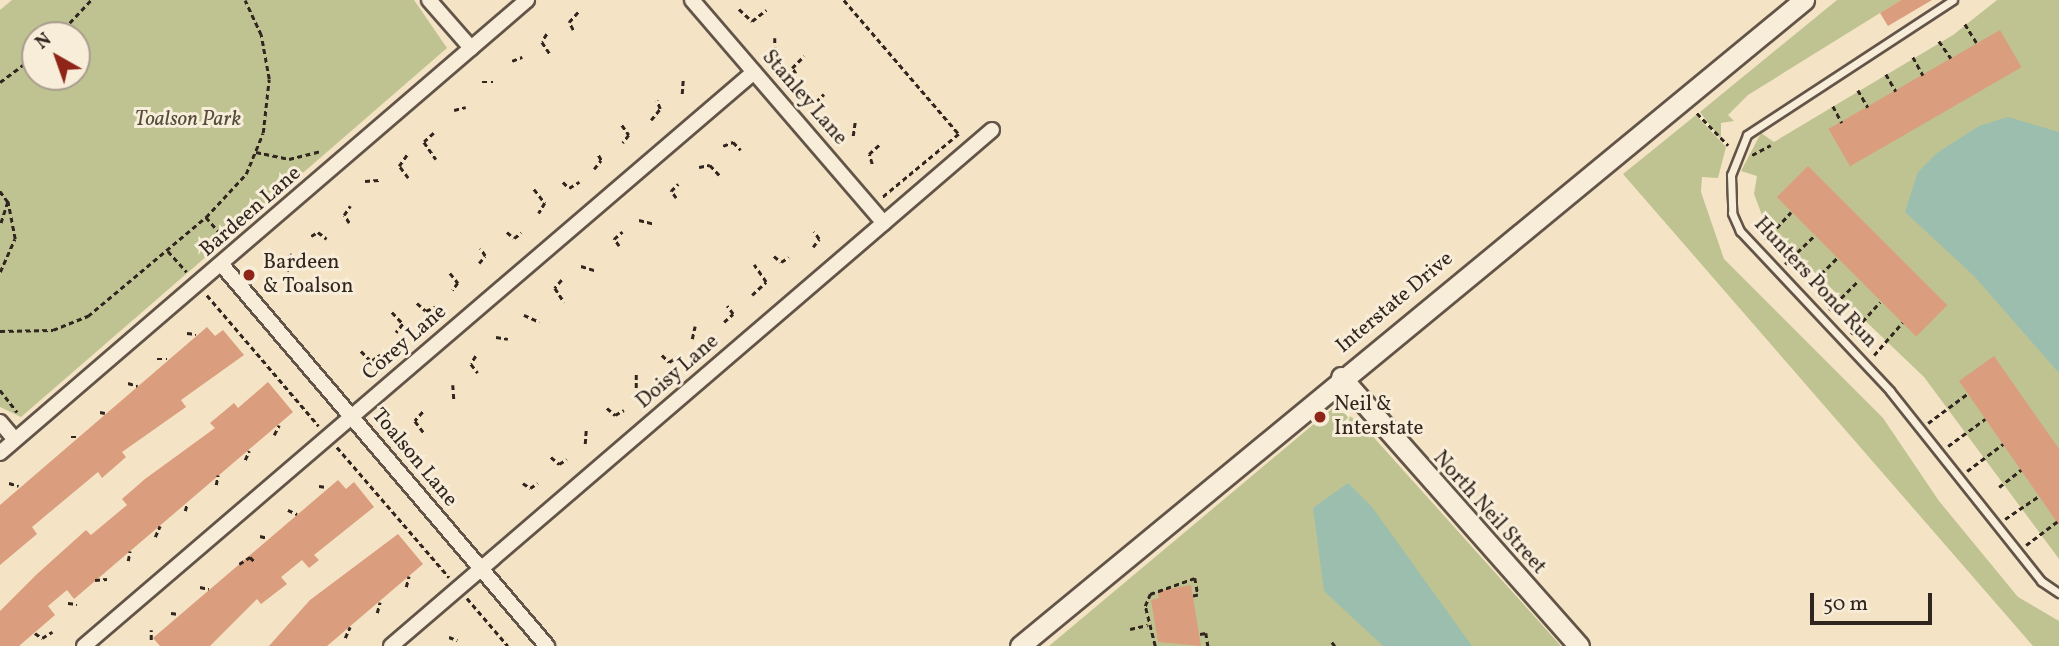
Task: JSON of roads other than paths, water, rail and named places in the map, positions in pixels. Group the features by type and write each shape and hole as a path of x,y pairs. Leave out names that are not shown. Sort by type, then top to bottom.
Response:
{"main road":[{"name":"Interstate Drive","path":"1020,646 1341,377 1804,0"},
{"name":"North Neil Street","path":"1341,377 1579,646"}],"street":[{"path":"429,0 471,48"},
{"name":"Bardeen Lane","path":"0,453 222,265 527,0"},
{"name":"Stanley Lane","path":"692,0 884,223"},
{"name":"Corey Lane","path":"84,646 754,72"},
{"name":"Doisy Lane","path":"391,646 992,130"},
{"name":"Toalson Lane","path":"222,265 547,646"},
{"path":"0,422 15,440"}],"lane":[{"name":"Hunters Pond Run","path":"1953,0 1747,135 1729,195 1740,231 1866,364 2018,551 2059,593"}],"place":[{"name":"Bardeen & Toalson","path":"249,275"},
{"name":"Neil & Interstate","path":"1320,417"}],"park label":[{"name":"Toalson Park","path":"188,120"}]}
